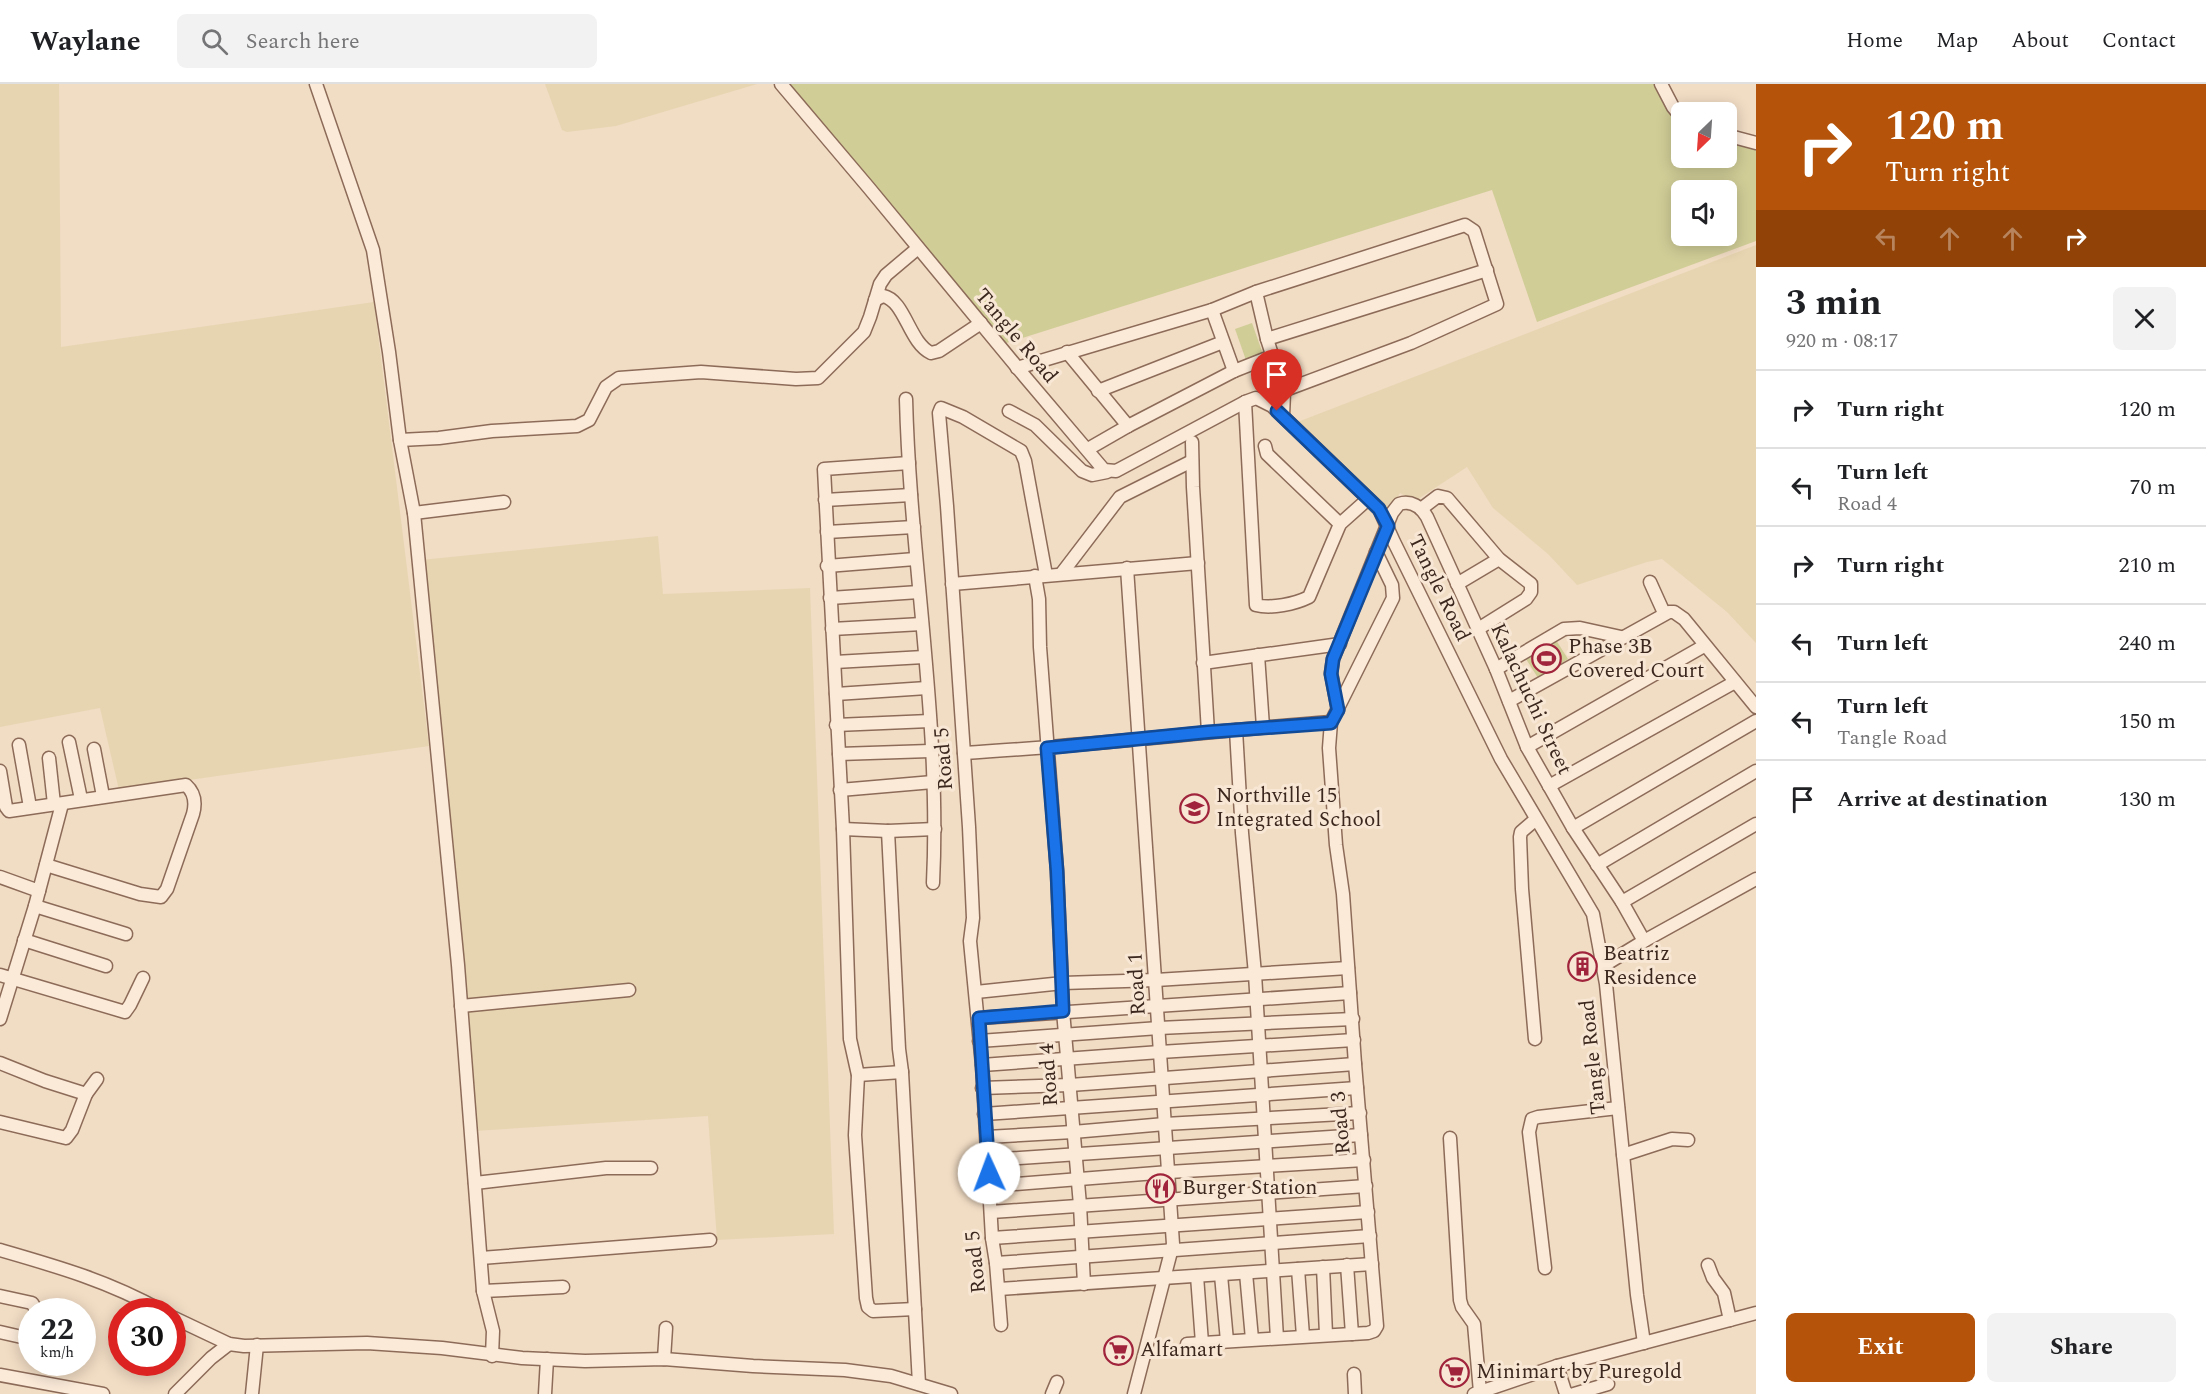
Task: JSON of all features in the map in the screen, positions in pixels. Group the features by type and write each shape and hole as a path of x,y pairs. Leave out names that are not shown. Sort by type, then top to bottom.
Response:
{"street":[{"path":"316,84 373,250 400,440 414,513 461,1006 483,1292 493,1331 492,1356"},
{"name":"Tangle Road","path":"781,84 1017,368 1107,471"},
{"path":"1661,84 1671,103"},
{"path":"1737,138 1756,142"},
{"path":"1009,411 1035,425 1087,474 1116,471 1245,402 1284,392 1411,343 1494,306 1497,300 1473,231 1465,225 1256,292 1212,310 1017,368"},
{"path":"400,440 577,426 589,420 610,384 626,377 701,372 751,377 815,379 821,376 864,332 879,284 886,275 918,248"},
{"path":"1267,339 1487,270"},
{"path":"1256,292 1267,339 1284,392 1283,416"},
{"path":"875,300 883,296 893,300 922,346 931,353 939,351 981,323"},
{"path":"1212,310 1234,371"},
{"path":"1098,391 1223,342"},
{"path":"1067,352 1128,426"},
{"path":"1070,460 1085,446 1234,371 1272,356"},
{"path":"906,399 915,560 930,721 935,829 933,883"},
{"name":"Tangle Road","path":"1261,399 1283,416 1379,509 1501,759 1535,820 1593,914 1603,966 1644,1343"},
{"path":"1245,402 1256,605 1282,604 1301,601 1309,597 1340,524 1368,499"},
{"name":"Road 5","path":"1001,1325 999,1288 992,1238 979,1018 970,941 973,918 972,875 939,413 942,407 1021,451 1025,461 1040,575"},
{"path":"1192,442 1208,732"},
{"path":"1265,446 1267,454 1340,524"},
{"path":"1062,573 1120,497 1192,461"},
{"path":"909,463 824,469 827,566 835,662 836,725 843,829 850,1039 858,1075 855,1135 868,1307 873,1311 915,1309"},
{"path":"825,500 911,495"},
{"path":"1338,710 1331,674 1333,659 1392,513 1400,504 1411,503 1421,509 1433,498 1445,496 1499,559 1531,584 1532,590 1526,599 1478,629"},
{"path":"414,513 504,502"},
{"name":"Kalachuchi Street","path":"1421,509 1427,517 1496,669 1527,747 1573,828 1622,902 1644,941"},
{"path":"827,532 914,527"},
{"path":"964,753 1331,723 1393,597 1392,585 1376,552"},
{"path":"1457,584 1499,559"},
{"path":"827,566 915,560"},
{"path":"952,584 1198,563"},
{"name":"Road 1","path":"1127,568 1173,1244 1134,1394"},
{"name":"Road 4","path":"1040,575 1040,647 1063,1011 1076,1180 1080,1205 1084,1284"},
{"path":"1650,582 1664,613"},
{"path":"830,598 919,592"},
{"path":"1509,701 1664,613 1674,612 1684,619 1756,707"},
{"path":"832,629 922,624"},
{"path":"1496,669 1563,628 1580,628 1621,637"},
{"path":"1203,663 1340,644"},
{"path":"1527,747 1704,646"},
{"path":"1258,655 1263,727"},
{"path":"835,662 924,657"},
{"path":"1549,786 1735,682"},
{"path":"836,694 927,688"},
{"path":"836,725 930,721"},
{"path":"1573,828 1756,721"},
{"name":"Road 3","path":"1187,1344 1352,1334 1371,1332 1377,1326 1343,894 1332,797 1329,748 1331,723"},
{"path":"1236,730 1242,833 1257,998 1277,1338"},
{"path":"69,742 81,799"},
{"path":"19,745 30,807"},
{"path":"94,749 103,796"},
{"path":"839,754 930,751"},
{"path":"0,1018 35,906 58,804 49,758"},
{"path":"0,771 7,809 12,811 186,785 189,788 195,804 164,895 157,897 140,894 46,865"},
{"path":"1597,864 1756,771"},
{"path":"840,790 933,782"},
{"path":"1535,820 1521,832 1520,837 1522,889 1535,1039"},
{"path":"1622,902 1756,824"},
{"path":"843,829 888,831 935,829"},
{"path":"888,831 919,1383"},
{"path":"0,877 39,891"},
{"path":"1603,966 1756,879"},
{"path":"35,906 126,934"},
{"path":"24,940 106,966"},
{"path":"976,992 1063,983 1156,980 1348,968"},
{"path":"0,975 124,1011 130,1005 143,978"},
{"path":"461,1006 629,990"},
{"path":"979,1018 1350,993"},
{"path":"979,1041 1159,1028 1353,1019"},
{"path":"982,1065 1354,1040"},
{"path":"0,1063 45,1081 87,1094"},
{"path":"982,1088 1070,1085 1355,1064"},
{"path":"858,1075 902,1072"},
{"path":"0,1122 66,1138 72,1130 87,1094 97,1079"},
{"path":"984,1114 1357,1088"},
{"path":"1545,1268 1529,1132 1532,1119 1618,1108"},
{"path":"987,1137 1360,1113"},
{"path":"989,1160 1361,1135"},
{"path":"1450,1138 1460,1300 1474,1324 1477,1393 1557,1366 1756,1313"},
{"path":"1623,1155 1672,1139 1688,1140"},
{"path":"989,1186 1364,1160"},
{"path":"475,1183 606,1168 651,1168"},
{"path":"991,1212 1366,1186"},
{"path":"992,1238 1368,1212"},
{"path":"996,1263 1370,1236"},
{"path":"480,1258 710,1240"},
{"path":"0,1250 76,1272 111,1285 136,1298"},
{"path":"999,1288 1372,1264"},
{"path":"1347,1265 1352,1334"},
{"path":"1708,1265 1713,1278 1724,1293 1730,1320"},
{"path":"1323,1267 1326,1334"},
{"path":"1298,1269 1303,1336"},
{"path":"1246,1273 1252,1339"},
{"path":"1221,1275 1227,1341"},
{"path":"1197,1276 1202,1343"},
{"path":"483,1292 563,1287"},
{"path":"0,1296 18,1300"},
{"path":"186,1324 230,1344 257,1346 367,1343 442,1348 492,1356 585,1361 664,1359 845,1370 891,1376 951,1394"},
{"path":"664,1359 666,1328"},
{"path":"0,1332 18,1336"},
{"path":"175,1394 211,1358 230,1344"},
{"path":"252,1394 257,1346"},
{"path":"545,1394 547,1359"},
{"path":"1557,1366 1568,1394"},
{"path":"1353,1374 1355,1394"},
{"path":"0,1375 103,1394"},
{"path":"1052,1394 1057,1382"},
{"path":"1574,1394 1608,1384"}],"shaded area":[{"path":"0,84 59,84 61,347 374,302 429,746 119,790 100,708 0,727"},
{"path":"545,84 757,84 616,126 567,132 562,130"},
{"path":"788,84 1658,84 1671,109 1671,168 1737,168 1737,143 1756,148 1756,241 1537,322 1492,190 1003,344"},
{"path":"1756,245 1756,643 1727,612 1662,559 1577,585 1548,554 1493,508 1467,467 1415,501 1400,493 1390,510 1385,511 1295,423"},
{"path":"1252,323 1264,357 1247,363 1235,329"},
{"path":"658,536 663,594 810,588 834,1234 717,1240 708,1116 474,1131 421,560"},
{"name":"Phase 3B Covered Court","path":"1556,640 1568,659 1538,678 1526,659"}],"place":[{"name":"Phase 3B Covered Court","path":"1547,659"},
{"name":"Northville 15 Integrated School","path":"1195,808"},
{"name":"Beatriz Residence","path":"1582,966"},
{"name":"Burger Station","path":"1161,1188"},
{"name":"Alfamart","path":"1119,1350"},
{"name":"Minimart by Puregold","path":"1455,1372"}],"route":[{"path":"989,1173 979,1018 1063,1011 1057,871 1047,748 1208,732 1331,723 1338,710 1331,674 1333,659 1388,526 1379,509 1277,411"}]}
